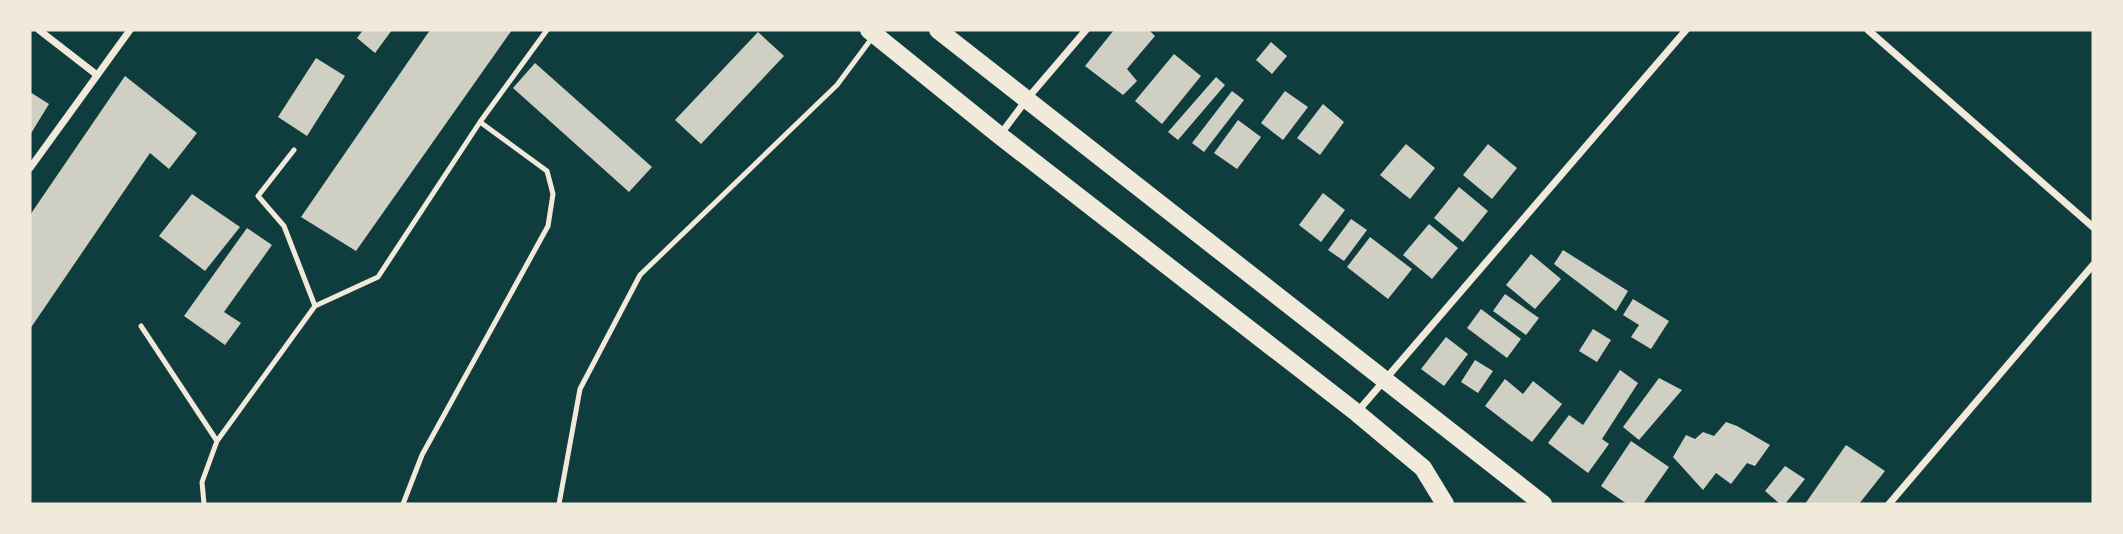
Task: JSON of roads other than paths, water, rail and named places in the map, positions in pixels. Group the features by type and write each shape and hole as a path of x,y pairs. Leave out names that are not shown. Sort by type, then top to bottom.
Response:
{"main road":[{"path":"937,30 1543,504"},
{"path":"874,31 999,135 1357,413 1423,468 1445,504"}],"street":[{"path":"39,30 97,75"},
{"path":"30,168 130,30"},
{"path":"999,135 1086,30"},
{"path":"1357,413 1686,30"},
{"path":"1868,30 2093,227"},
{"path":"1889,504 2093,265"}],"lane":[{"path":"204,504 202,482 217,441 315,306 378,277 480,122 547,30"},
{"path":"559,504 580,389 640,275 838,85 874,31"},
{"path":"403,504 422,455 548,226 553,194 547,172 480,122"},
{"path":"294,150 258,196 284,226 315,306"},
{"path":"141,326 217,441"}]}
